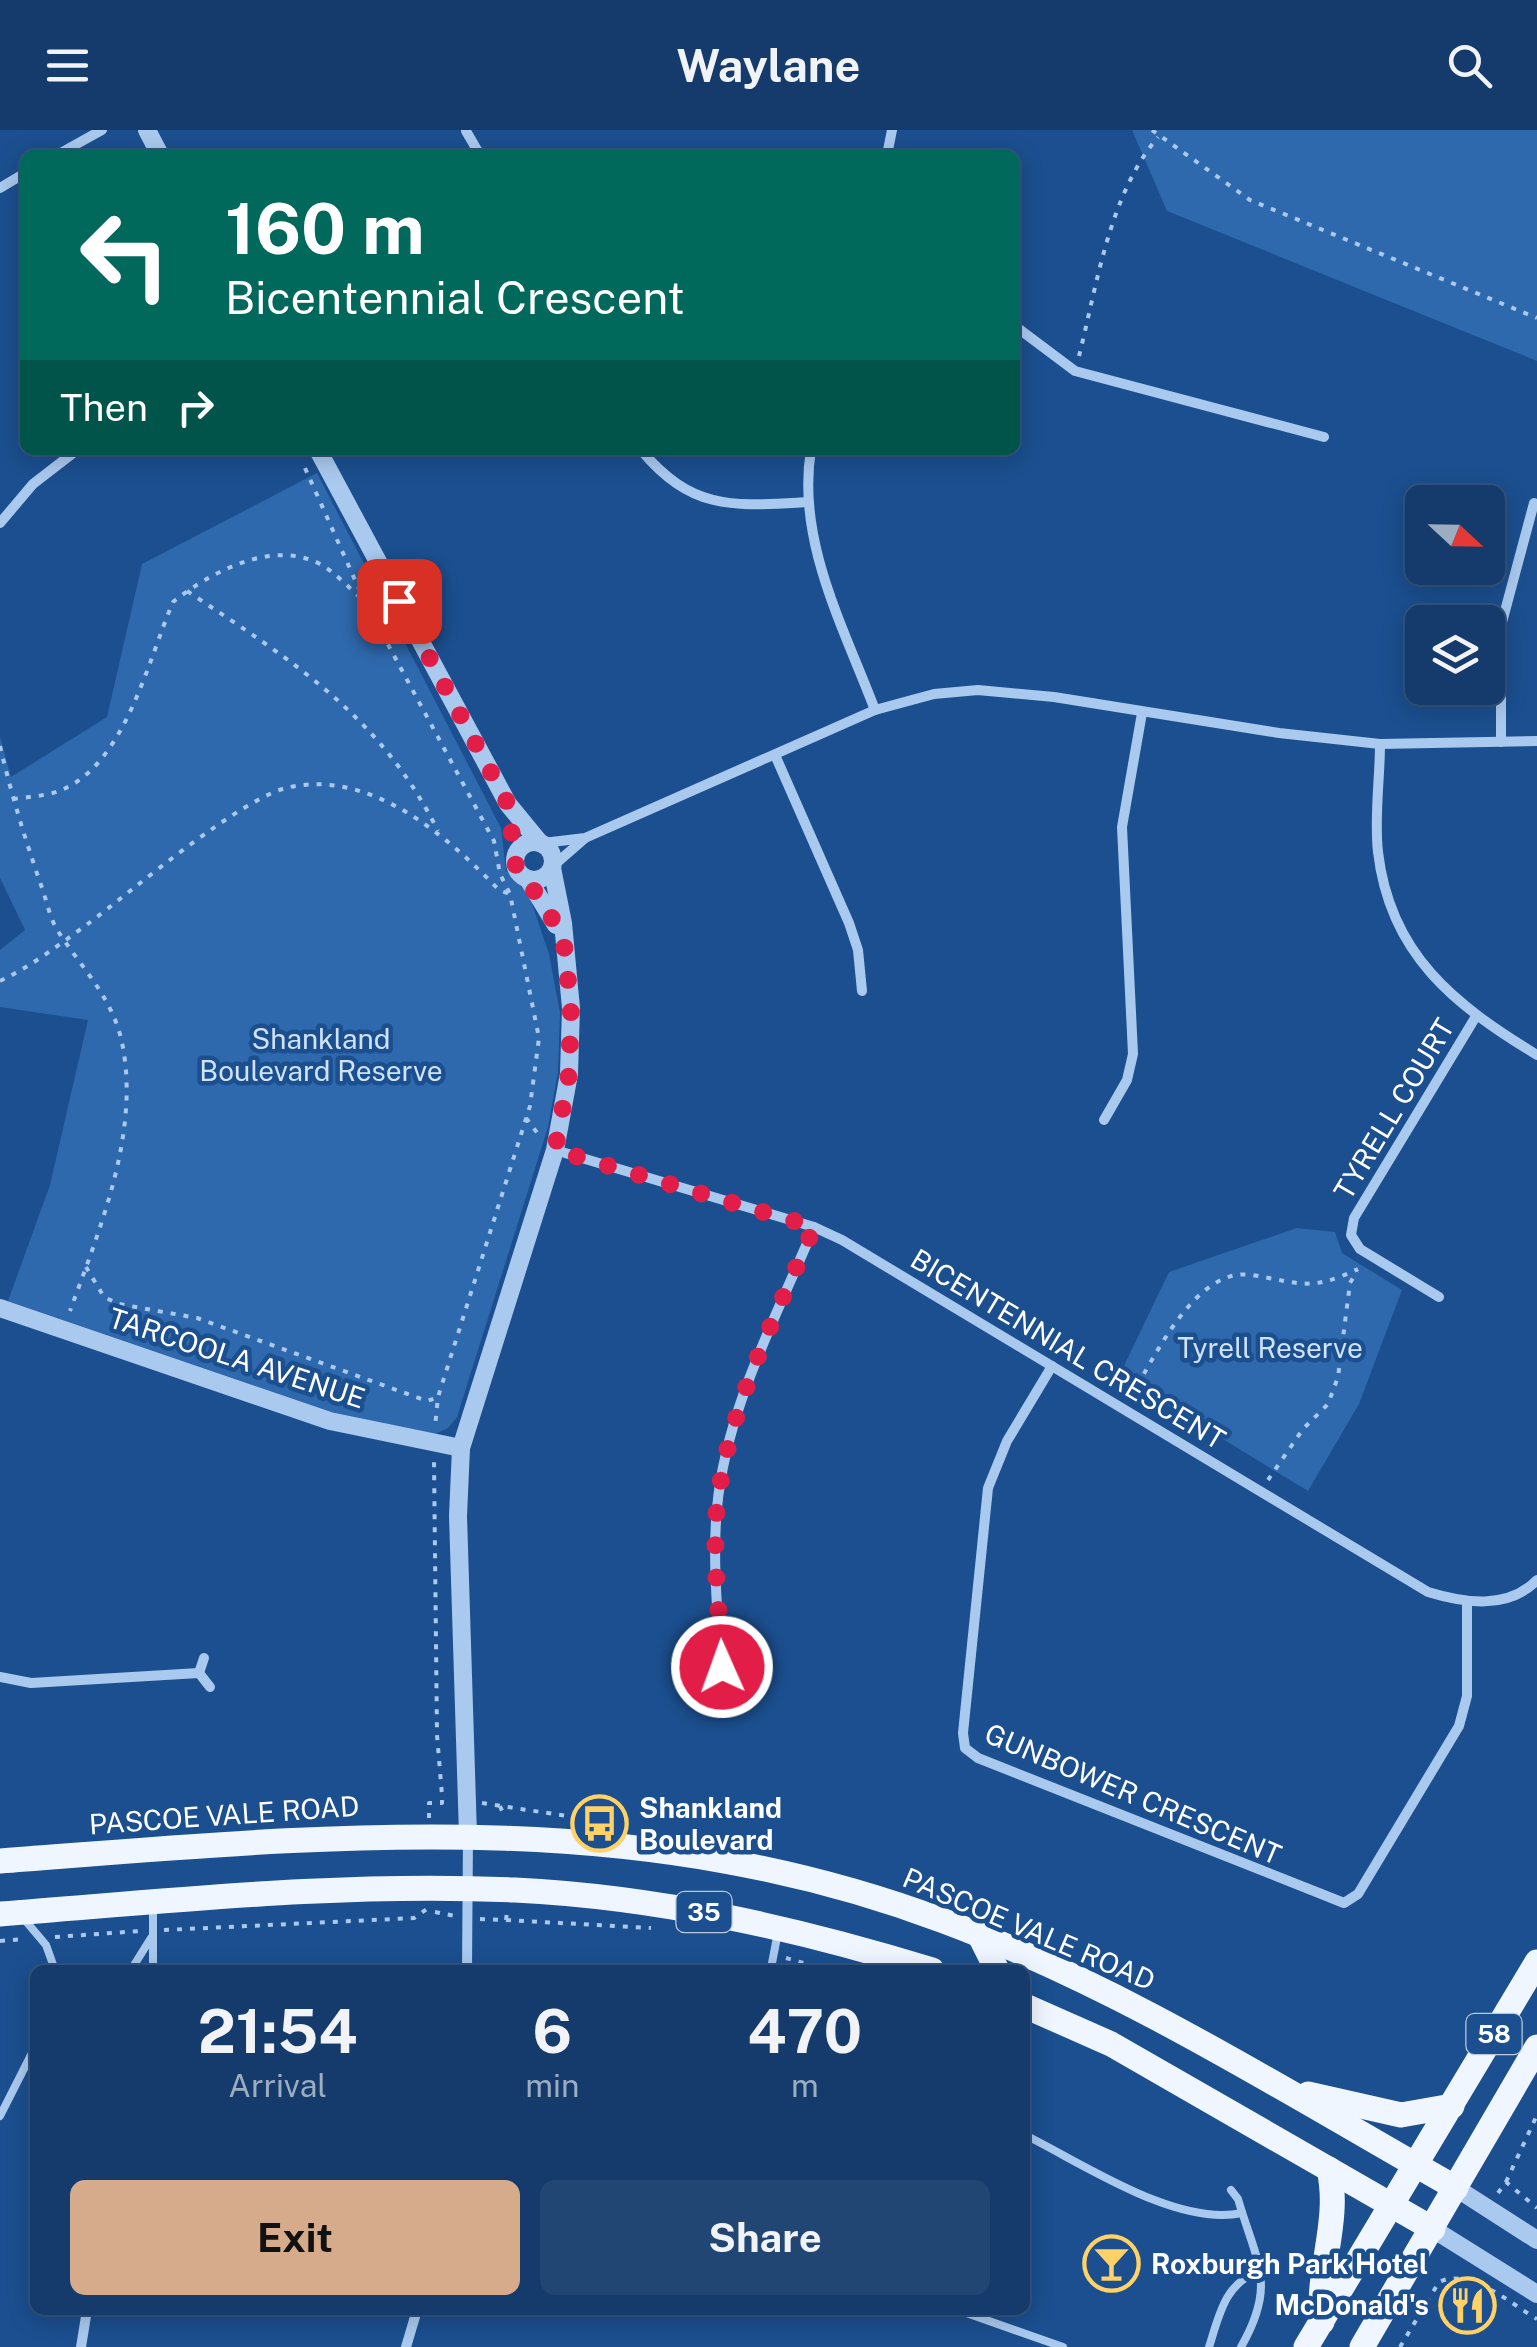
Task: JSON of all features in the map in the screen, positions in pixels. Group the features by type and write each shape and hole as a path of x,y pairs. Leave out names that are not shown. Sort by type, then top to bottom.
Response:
{"main road":[{"name":"PASCOE VALE ROAD","path":"0,1861 322,1836 430,1834 586,1842 754,1866 886,1900 980,1936 1159,2017 1456,2188"},
{"name":"35","path":"9,1913 355,1889 469,1888 621,1899 778,1927 914,1965"},
{"path":"980,1936 994,1965"},
{"name":"58","path":"1306,2347 1537,1962"},
{"path":"1030,2008 1111,2044 1433,2229"},
{"name":"58","path":"1362,2347 1537,2047"},
{"path":"1279,2086 1400,2115 1452,2106"},
{"path":"1322,2322 1319,2297 1334,2213 1329,2169"}],"street":[{"path":"66,150 102,130"},
{"path":"1020,330 1075,371 1324,437"},
{"path":"0,523 33,484 71,455"},
{"path":"321,455 508,804 552,852 571,1008 569,1074 555,1150 460,1448 458,1516 469,1888 466,1965"},
{"path":"647,455 680,486 719,504 808,502"},
{"path":"811,455 808,502 816,554 875,710"},
{"path":"1502,742 1502,626 1534,504"},
{"path":"517,852 530,842 585,838 875,710 934,694 978,690 1380,744 1537,741"},
{"path":"1104,1120 1127,1080 1134,1054 1122,827 1142,712"},
{"path":"1380,744 1378,850 1387,895 1439,987 1476,1018 1537,1055"},
{"path":"775,755 849,923 858,950 862,992"},
{"path":"508,804 516,867 528,879 564,944"},
{"path":"528,879 540,879 585,838"},
{"name":"TYRELL COURT","path":"1367,1254 1351,1236 1354,1218 1476,1018"},
{"name":"BICENTENNIAL CRESCENT","path":"555,1150 814,1227 1428,1592 1467,1603"},
{"path":"724,1706 716,1511 724,1459 738,1407 814,1227"},
{"path":"1367,1254 1439,1297"},
{"name":"TARCOOLA AVENUE","path":"1,1312 330,1421 460,1448"},
{"name":"GUNBOWER CRESCENT","path":"1052,1366 1007,1441 988,1488 962,1733 965,1748 978,1758 1344,1903 1358,1894 1459,1726 1466,1696 1467,1603"},
{"path":"1467,1603 1526,1591 1537,1580"},
{"path":"199,1672 204,1658"},
{"path":"0,1677 31,1683 199,1672"},
{"path":"199,1672 210,1688"},
{"path":"1456,2188 1537,2240"},
{"path":"1433,2229 1537,2294"},
{"path":"81,2347 86,2315"},
{"path":"406,2347 416,2315"}],"lane":[{"path":"153,1902 153,1965"},
{"path":"9,1913 46,1945 54,1965"},
{"path":"773,1959 778,1927"},
{"path":"134,1965 152,1938"},
{"path":"0,2116 30,2057"},
{"path":"1030,2138 1146,2196 1204,2215 1242,2213"},
{"path":"1231,2190 1242,2213 1264,2290 1261,2306 1241,2347"},
{"path":"1209,2347 1233,2286 1243,2276 1259,2272"},
{"path":"972,2315 1063,2347"}],"path":[{"path":"1152,130 1250,200 1537,318"},
{"path":"1075,371 1126,189 1141,158 1158,137"},
{"path":"305,468 364,600 494,841 500,874 510,894 539,1038 530,1106 438,1397 434,1442 437,1736 442,1803"},
{"path":"12,799 59,791 84,775 118,736 173,602 187,590 228,569 272,554 294,554 322,565 364,600"},
{"path":"187,590 289,658 349,708 390,750 438,831"},
{"path":"0,746 12,799 56,927 110,1006 122,1040 125,1093 108,1205 64,1330"},
{"path":"0,981 66,939 241,810 277,790 294,786 352,790 396,807 438,831 500,890 510,894"},
{"path":"1260,1492 1303,1429 1328,1404 1338,1377 1350,1283 1367,1254"},
{"path":"86,1267 104,1298 119,1304 197,1318 427,1401 438,1397"},
{"path":"1123,1409 1176,1321 1192,1299 1206,1290 1248,1274 1296,1286 1332,1281 1358,1270"},
{"path":"430,1834 429,1802 495,1802 594,1818 593,1823 600,1824"},
{"path":"506,1920 657,1928"},
{"path":"773,1959 803,1965"},
{"path":"1498,2193 1537,2115"},
{"path":"1506,2182 1537,2208"},
{"path":"1030,2244 1038,2246"},
{"path":"1424,2273 1439,2282 1472,2280 1537,2320"},
{"path":"1400,2347 1439,2282"}],"green space":[{"path":"1132,130 1537,130 1537,361 1167,211"},
{"name":"Shankland Boulevard Reserve","path":"317,473 501,828 506,870 529,895 549,954 560,1013 558,1072 548,1127 457,1417 448,1428 435,1434 332,1412 8,1301 50,1185 88,1020 0,1007 0,950 25,930 0,878 0,737 11,777 107,717 142,564"},
{"name":"Tyrell Reserve","path":"1297,1228 1335,1232 1342,1253 1402,1290 1359,1404 1308,1491 1119,1376 1169,1272"}],"place":[{"name":"Shankland Boulevard","path":"600,1824"},
{"name":"Roxburgh Park Hotel","path":"1112,2264"},
{"name":"McDonald's","path":"1468,2305"}],"route":[{"path":"399,601 508,804 516,867 547,908 564,944 571,1008 569,1074 555,1150 814,1227 738,1407 724,1459 716,1511 722,1667"}]}
